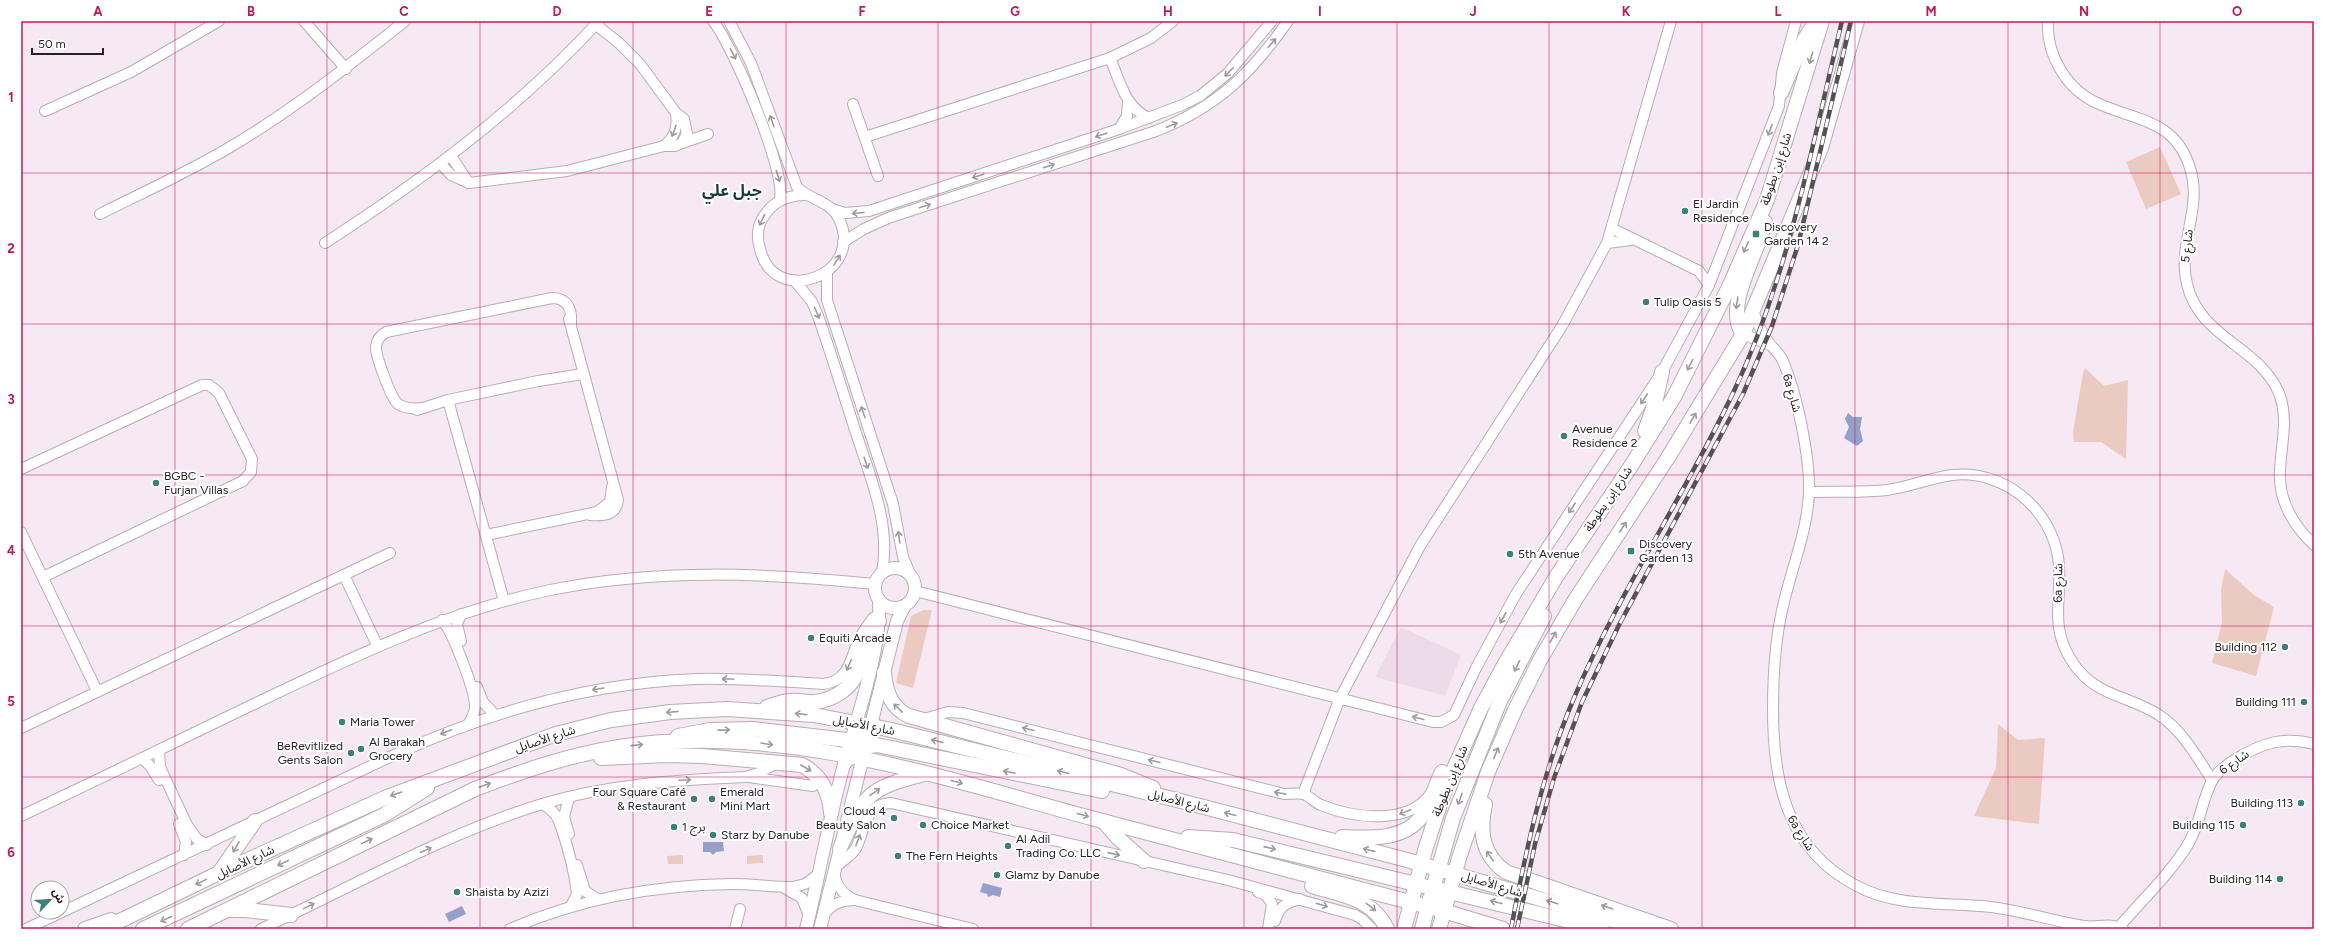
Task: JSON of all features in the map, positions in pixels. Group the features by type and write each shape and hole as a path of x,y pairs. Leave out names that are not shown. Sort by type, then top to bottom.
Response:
{"main road":[{"path":"1781,93 1804,40 1816,21"},
{"name":"شارع إبن بطوطة","path":"1421,864 1445,789 1481,708 1503,666 1586,532 1631,466 1674,398 1730,285 1767,200 1822,21"},
{"path":"1439,929 1453,914 1456,893 1455,873 1458,858 1488,772 1515,710 1557,630 1673,450 1743,334 1821,148 1857,21"},
{"path":"1743,334 1738,325 1736,303 1763,232 1767,200"},
{"path":"1631,466 1655,403 1662,372"},
{"path":"1321,837 1385,837 1404,830 1421,818 1474,705 1501,656 1550,574 1586,532"},
{"path":"1424,919 1429,887 1472,768 1494,714 1525,650 1563,581 1586,532"},
{"path":"757,710 786,701 814,702 825,700 840,693 853,680 858,671 868,636 879,621"},
{"path":"884,673 885,684 896,708 918,719 1121,775 1151,787 1172,799"},
{"name":"شارع الأصايل","path":"103,929 219,873 382,799 556,734 611,720 670,712 727,709 790,712 856,745 927,774 1103,821 1162,835 1411,903 1424,919 1453,914 1503,929"},
{"name":"شارع الأصايل","path":"856,745 871,726 1172,799 1321,837 1455,873 1643,929"},
{"name":"شارع الأصايل","path":"188,929 475,789 523,770 559,760 619,747 659,743 687,733 710,730 776,731 856,745"},
{"path":"856,745 899,749 1104,792 1158,796"},
{"path":"559,760 667,755 780,761 802,765 810,769 825,788 831,804 831,813"},
{"path":"1488,772 1489,785 1482,818 1481,835 1487,852 1499,867 1515,876 1671,929"},
{"path":"840,848 855,814 869,796 888,784 927,774"},
{"path":"143,929 394,810 446,776"},
{"path":"219,873 255,821"},
{"path":"1103,821 1118,838 1144,861"},
{"path":"1162,835 1232,840 1602,929"},
{"path":"1442,853 1442,858 1447,862 1454,862 1458,858"},
{"path":"1230,854 1269,873 1362,902 1375,910 1386,929"},
{"path":"1402,882 1410,879 1414,872 1413,865 1407,860"},
{"path":"1421,864 1429,887 1453,914"},
{"path":"1406,923 1411,903 1429,887 1455,873"},
{"path":"85,929 144,910"},
{"path":"222,912 246,910 291,915"},
{"path":"1406,923 1411,912 1417,911 1422,914 1424,919"}],"street":[{"path":"45,111 131,72 218,21"},
{"path":"304,21 346,69"},
{"path":"100,214 184,173 225,150 298,103 346,69 406,21"},
{"path":"713,21 728,43 749,90 780,181 780,200"},
{"path":"729,21 752,63 794,180 804,195"},
{"path":"865,137 1110,58 1152,38 1173,21"},
{"path":"832,209 839,219 843,242 841,253 835,264 827,272 812,279 795,281 785,278 767,265 761,256 758,240 760,224 768,210 780,200 792,195 804,195 815,197 832,209 845,213 869,211 1119,129 1182,105 1215,84 1239,61 1272,21"},
{"path":"843,242 864,229 888,218 1156,132 1194,115 1226,92 1242,77 1288,21"},
{"path":"1303,794 1340,698 1420,546 1562,326 1608,243 1671,21"},
{"path":"915,592 1433,722 1448,720 1454,715 1516,594 1662,372 1709,285 1779,106 1782,73 1796,21"},
{"name":"شارع 5","path":"2048,21 2048,35 2053,54 2061,72 2074,87 2098,103 2138,116 2161,127 2176,141 2187,159 2194,190 2184,260 2190,295 2201,316 2209,325 2258,362 2275,384 2280,395 2285,418 2280,469 2282,496 2295,522 2314,545"},
{"path":"325,243 408,189 451,156 510,107 597,23 640,64 676,113 687,124 687,134 682,143"},
{"path":"1110,58 1128,102 1138,112 1149,118"},
{"path":"1119,129 1127,116 1128,102"},
{"path":"853,104 878,176"},
{"path":"664,146 674,135 676,128 676,113"},
{"path":"441,164 451,175 469,183 567,171 664,146 675,146 708,134"},
{"path":"451,156 469,183"},
{"path":"1613,229 1631,240 1699,270 1709,285"},
{"path":"1608,243 1631,240"},
{"path":"1699,270 1718,264"},
{"path":"808,923 831,813 856,745 871,726 898,621 904,607 912,600 916,585 902,557 893,504 827,300 827,272"},
{"path":"795,281 812,302 818,316 874,489 882,522 885,549 882,572 875,584 876,595 879,603 879,621 856,745 840,848 820,929"},
{"path":"486,535 543,522 590,515 602,509 610,502 613,494 612,479 583,374 571,323 562,307 555,302 542,301 404,329 391,335 384,343 380,360 388,389 395,401 402,406 410,408 423,408 448,400 538,381 583,374"},
{"name":"6a شارع","path":"1753,311 1770,345 1784,363 1806,449 1809,492 1806,514 1778,629 1773,697 1774,742 1778,782 1787,810 1804,841 1814,854 1841,877 1872,893 1888,898 1990,907 2086,927 2113,925 2121,928"},
{"name":"6a شارع","path":"1743,334 1770,345"},
{"path":"21,469 202,385 208,385 219,393 252,459 251,472 243,481 43,577"},
{"path":"448,400 504,601"},
{"name":"6a شارع","path":"1809,492 1884,490 1963,475 1994,480 2020,494 2039,513 2054,540 2059,567 2058,624 2063,644 2073,663 2097,687 2151,710 2166,720 2183,738 2212,780"},
{"path":"21,532 97,691"},
{"path":"21,728 390,553"},
{"path":"882,572 894,567 906,570 910,574"},
{"path":"21,816 378,645 442,620 504,601 551,590 609,581 668,575 759,574 875,584"},
{"path":"344,575 378,645"},
{"path":"879,603 893,608 904,607"},
{"path":"26,929 207,845 396,754 469,723 494,715 594,690 661,681 730,678 828,683 846,673 859,638 879,603"},
{"path":"461,614 457,624 459,635 480,697 494,715"},
{"path":"442,620 453,636 474,699 475,712 469,723"},
{"path":"918,719 930,718 948,712 963,713 1284,794 1303,794 1320,805 1335,810 1368,815 1390,816 1414,807 1429,796 1435,788"},
{"name":"شارع 6","path":"2121,928 2188,845 2196,828 2212,780 2226,765 2261,745 2287,740 2314,744"},
{"path":"159,750 160,767 187,825 197,839 207,845"},
{"path":"142,758 154,770 183,832 186,842 184,855"},
{"path":"745,777 759,773 780,761"},
{"path":"261,929 448,840 543,804 569,797 647,783 745,777 813,786"},
{"path":"569,797 564,817 581,880 585,892 597,899"},
{"path":"834,870 856,847 869,813 875,806 884,803 891,803 1228,880 1301,899 1355,916 1362,919 1372,929"},
{"path":"543,804 552,810 558,819 566,847 577,894 571,906"},
{"path":"834,870 837,885 848,897 855,900 973,929"},
{"path":"510,929 571,906 636,891 691,886 747,884 781,887 799,886 818,874"},
{"path":"1228,880 1235,886 1262,893 1270,899 1273,910 1268,929"},
{"path":"781,887 792,891 802,898 806,904 808,923"},
{"path":"1273,929 1280,909 1288,902 1301,899"},
{"path":"823,916 833,905 840,902 855,900"},
{"path":"735,929 740,910"}],"shaded area":[{"path":"2160,147 2181,194 2146,209 2126,162"},
{"path":"2085,368 2104,386 2128,380 2126,459 2101,442 2074,442 2073,432"},
{"path":"2225,569 2254,595 2274,607 2256,676 2212,663 2222,622 2221,589"},
{"path":"923,610 932,610 913,688 896,683 911,616"},
{"path":"1401,627 1461,655 1445,696 1375,677"},
{"path":"1998,724 2018,740 2045,738 2039,824 1974,816 1996,768"},
{"path":"683,855 683,864 668,864 667,856"},
{"path":"763,855 763,863 747,864 747,856"}],"water":[{"path":"1848,413 1853,417 1862,417 1860,429 1863,441 1857,446 1844,438 1849,427 1845,419"},
{"path":"703,842 723,842 724,851 716,852 713,855 710,852 703,852"},
{"path":"983,883 1002,888 1000,897 993,895 988,897 987,894 980,892"},
{"path":"462,906 466,914 449,922 445,914"}],"railway":[{"path":"1511,929 1536,812 1553,755 1574,698 1611,620 1715,430 1753,347 1770,302 1797,209 1842,21"},
{"path":"1517,929 1535,844 1554,778 1582,702 1619,625 1743,394 1772,326 1798,245 1851,21"}],"place":[{"name":"El Jardin Residence","path":"1685,211"},
{"name":"Discovery Garden 14 2","path":"1756,234"},
{"name":"Tulip Oasis 5","path":"1646,302"},
{"name":"Avenue Residence 2","path":"1564,436"},
{"name":"BGBC - Furjan Villas","path":"156,483"},
{"name":"Discovery Garden 13","path":"1631,551"},
{"name":"5th Avenue","path":"1510,554"},
{"name":"Equiti Arcade","path":"811,638"},
{"name":"Building 112","path":"2285,647"},
{"name":"Building 111","path":"2304,702"},
{"name":"Maria Tower","path":"342,722"},
{"name":"Al Barakah Grocery","path":"361,749"},
{"name":"BeRevitlized Gents Salon","path":"351,753"},
{"name":"Four Square Café & Restaurant","path":"694,799"},
{"name":"Emerald Mini Mart","path":"712,799"},
{"name":"Building 113","path":"2301,803"},
{"name":"Cloud 4 Beauty Salon","path":"894,818"},
{"name":"Choice Market","path":"923,825"},
{"name":"Building 115","path":"2243,825"},
{"name":"برج 1","path":"674,827"},
{"name":"Starz by Danube","path":"713,835"},
{"name":"Al Adil Trading Co. LLC","path":"1008,846"},
{"name":"The Fern Heights","path":"898,856"},
{"name":"Glamz by Danube","path":"997,875"},
{"name":"Building 114","path":"2280,879"},
{"name":"Shaista by Azizi","path":"457,892"}],"district":[{"name":"جبل علي","path":"732,190"}]}
